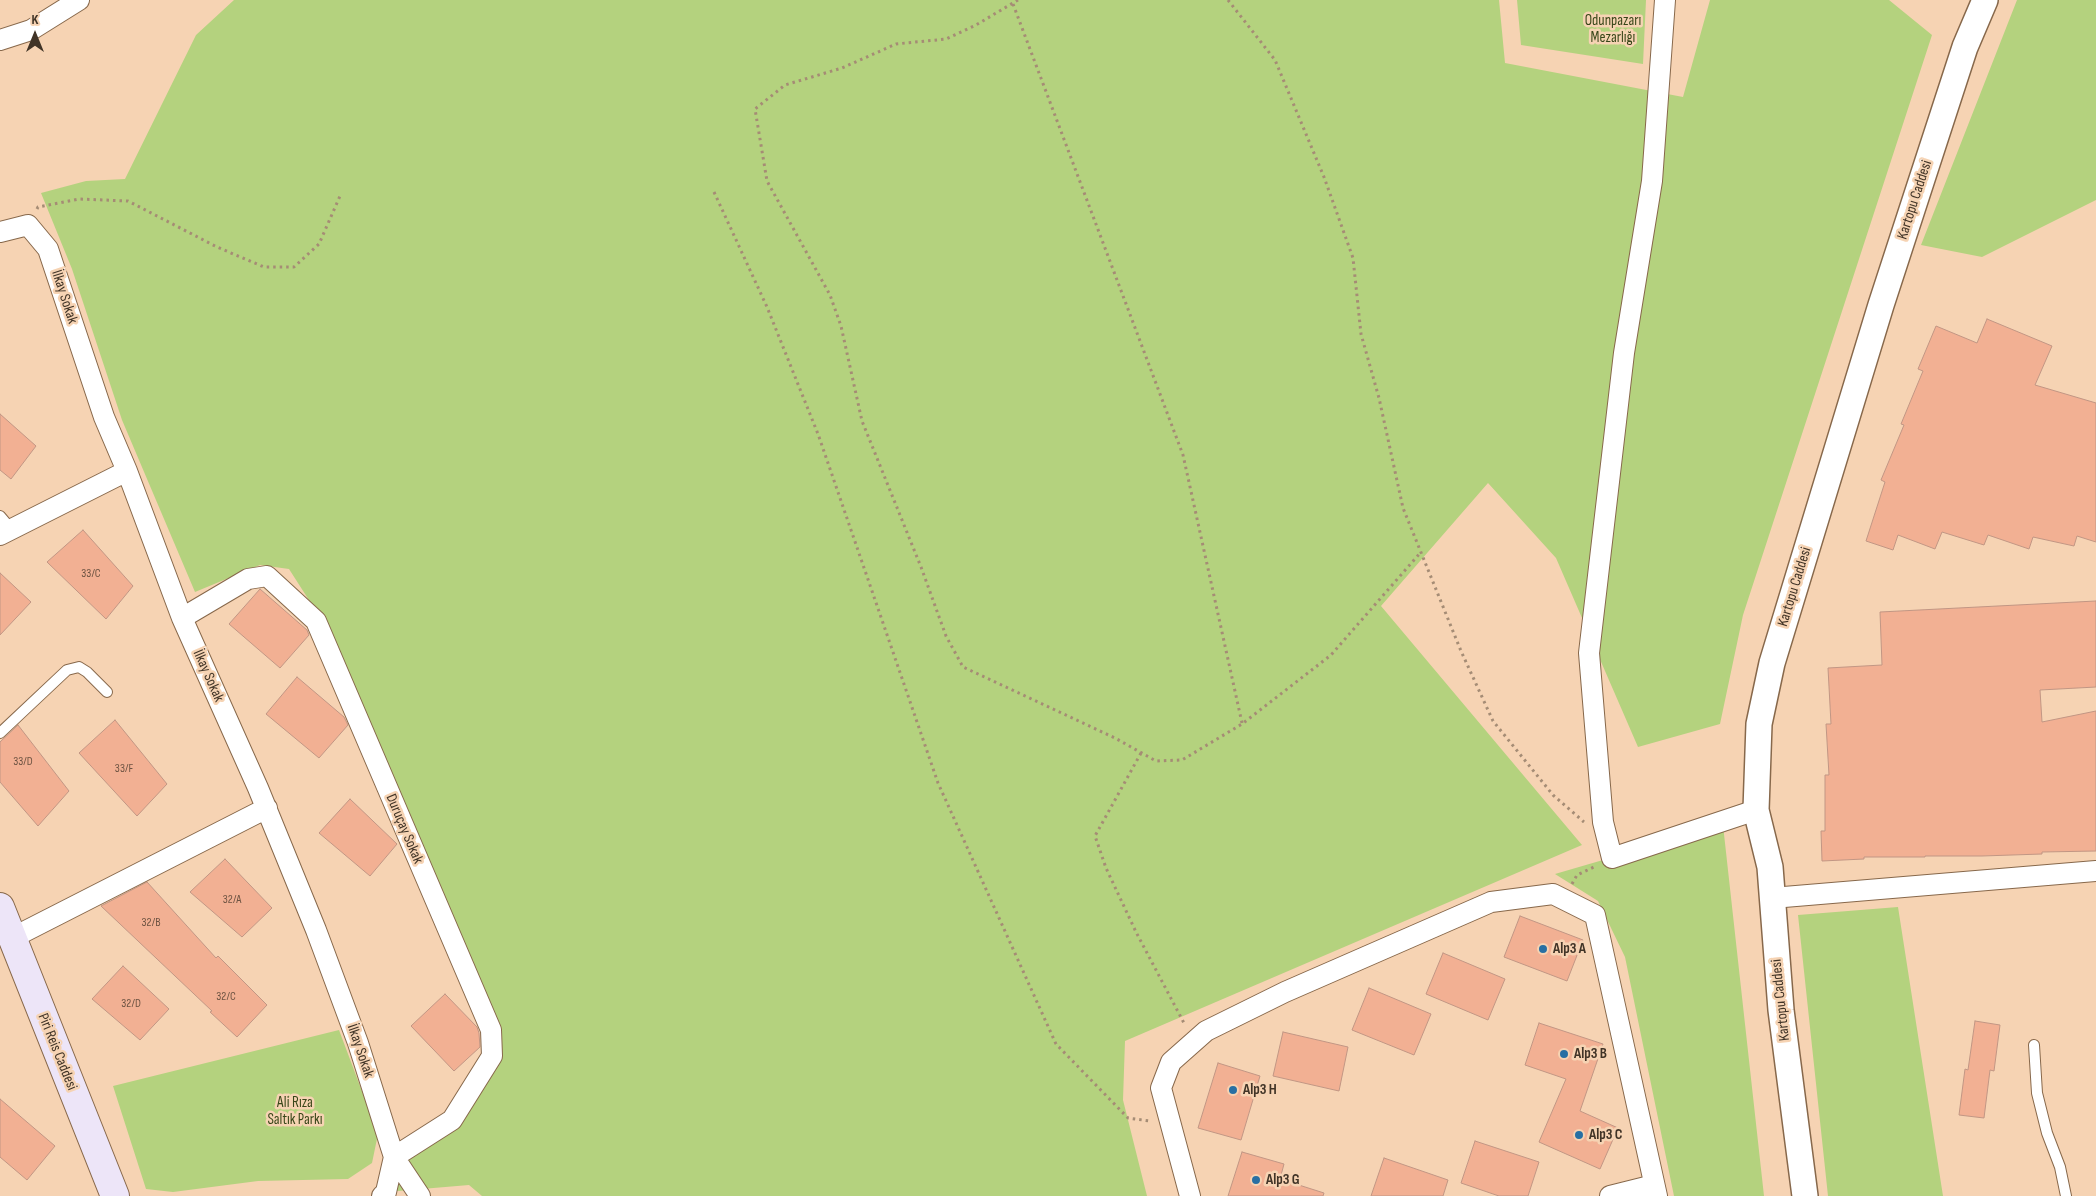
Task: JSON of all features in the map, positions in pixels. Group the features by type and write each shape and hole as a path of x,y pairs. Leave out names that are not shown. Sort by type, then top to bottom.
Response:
{"main road":[{"name":"Piri Reis Caddesi","path":"0,907 115,1196"}],"street":[{"path":"0,40 30,30 79,0"},
{"path":"1665,0 1652,181 1624,353 1589,653 1603,822 1612,858 1756,810"},
{"name":"Kartopu Caddesi","path":"1805,1196 1781,1010 1770,867 1756,810 1759,724 1772,663 1881,306 1965,48 1985,0"},
{"path":"0,232 28,224"},
{"name":"İlkay Sokak","path":"28,224 48,250 104,417 127,471 182,618 266,808 316,930 358,1043 394,1157 420,1196"},
{"path":"4,527 127,471"},
{"name":"Duruçay Sokak","path":"182,618 248,579 267,576 316,621 491,1030 492,1056 452,1120 394,1157"},
{"path":"12,938 266,808"},
{"path":"1772,898 2096,871"},
{"path":"1190,1196 1161,1088 1171,1062 1206,1031 1286,992 1491,902 1553,894 1595,915 1656,1191 1610,1196"},
{"path":"382,1196 386,1192 394,1157"}],"lane":[{"path":"0,733 67,670 79,667 87,672 107,692"},
{"path":"2034,1045 2037,1093 2045,1126 2060,1167 2066,1196"}],"path":[{"path":"1018,0 946,39 896,44 842,68 785,85 755,109 767,181 830,295 841,326 862,421 921,567 946,636 963,668 1115,738 1156,761 1182,760 1242,724 1331,654 1421,552"},
{"path":"1228,0 1275,60 1324,177 1350,249 1353,258 1361,334 1379,398 1403,508 1461,651 1493,721 1553,795 1589,826 1607,837"},
{"path":"1013,4 1082,192 1183,455 1242,724"},
{"path":"714,192 767,307 818,434 938,783 1056,1044 1128,1118 1170,1124"},
{"path":"28,224 38,207 79,199 128,201 217,247 256,263 264,266 294,267 319,244 340,196"},
{"path":"1142,754 1095,836 1106,868 1136,932 1193,1042"},
{"path":"1571,888 1577,875 1612,858"}],"green space":[{"path":"234,0 1499,0 1505,63 1683,97 1710,0 1889,0 1932,35 1743,615 1720,724 1638,747 1556,558 1488,483 1381,606 1582,845 1125,1041 1123,1100 1147,1196 482,1196 469,1185 386,1192 394,1157 452,1120 492,1056 332,636 289,569 260,565 195,592 122,420 72,269 41,193 86,181 125,179 196,35"},
{"name":"Odunpazarı Mezarlığı","path":"1517,0 1646,0 1643,64 1521,45"},
{"path":"2017,0 2096,0 2096,200 1982,257 1921,245"},
{"path":"1723,825 1764,1196 1674,1196 1625,957 1598,901 1555,874"},
{"path":"1898,907 1943,1196 1828,1196 1798,915"},
{"name":"Ali Rıza Saltık Parkı","path":"339,1030 378,1134 372,1163 348,1179 258,1181 173,1192 146,1189 113,1086"}],"building":[{"path":"1987,319 2052,346 2035,385 2096,403 2096,542 2077,536 2074,546 2033,537 2029,549 1988,535 1984,545 1942,532 1935,549 1898,535 1893,550 1866,541 1885,482 1881,480 1904,425 1901,424 1923,371 1918,369 1936,326 1977,343"},
{"path":"0,414 36,446 11,479 0,470"},
{"path":"83,530 133,586 106,619 47,562"},
{"path":"0,573 31,602 0,635"},
{"path":"260,589 307,630 309,635 280,668 229,624"},
{"path":"2096,601 2096,687 2040,690 2042,722 2096,711 2096,851 1982,856 1864,857 1864,859 1822,861 1821,831 1825,831 1825,775 1829,775 1826,724 1831,724 1828,668 1882,665 1880,612"},
{"path":"297,677 344,717 348,725 319,758 266,714"},
{"path":"115,720 167,784 137,816 79,753"},
{"path":"18,725 69,791 38,826 0,782 0,742"},
{"path":"350,799 397,844 370,876 319,833"},
{"path":"225,859 272,908 242,937 190,892"},
{"path":"147,882 216,958 218,956 267,1005 237,1037 101,906"},
{"name":"Alp3 A","path":"1520,916 1583,940 1567,981 1504,957"},
{"path":"1443,953 1505,979 1488,1020 1426,994"},
{"path":"123,966 169,1009 140,1040 92,999"},
{"path":"1369,988 1431,1014 1414,1055 1352,1030"},
{"path":"445,994 477,1027 479,1033 480,1047 454,1071 411,1026"},
{"path":"1975,1021 2000,1025 1994,1071 1990,1070 1984,1118 1959,1115 1965,1069 1968,1070"},
{"path":"1539,1023 1603,1044 1580,1111 1618,1128 1600,1169 1539,1142 1566,1079 1525,1065"},
{"path":"1283,1032 1348,1047 1339,1091 1273,1076"},
{"name":"Alp3 H","path":"1218,1063 1260,1076 1241,1140 1198,1128"},
{"path":"0,1099 55,1146 27,1180 0,1157"},
{"path":"1475,1141 1539,1162 1528,1196 1499,1196 1461,1183"},
{"name":"Alp3 G","path":"1242,1152 1284,1164 1280,1179 1324,1193 1323,1196 1228,1196"},
{"path":"1384,1158 1448,1180 1443,1196 1371,1196"}],"place":[{"name":"Alp3 A","path":"1543,949"},
{"name":"Alp3 B","path":"1564,1054"},
{"name":"Alp3 H","path":"1233,1090"},
{"name":"Alp3 C","path":"1579,1135"},
{"name":"Alp3 G","path":"1256,1180"}]}
